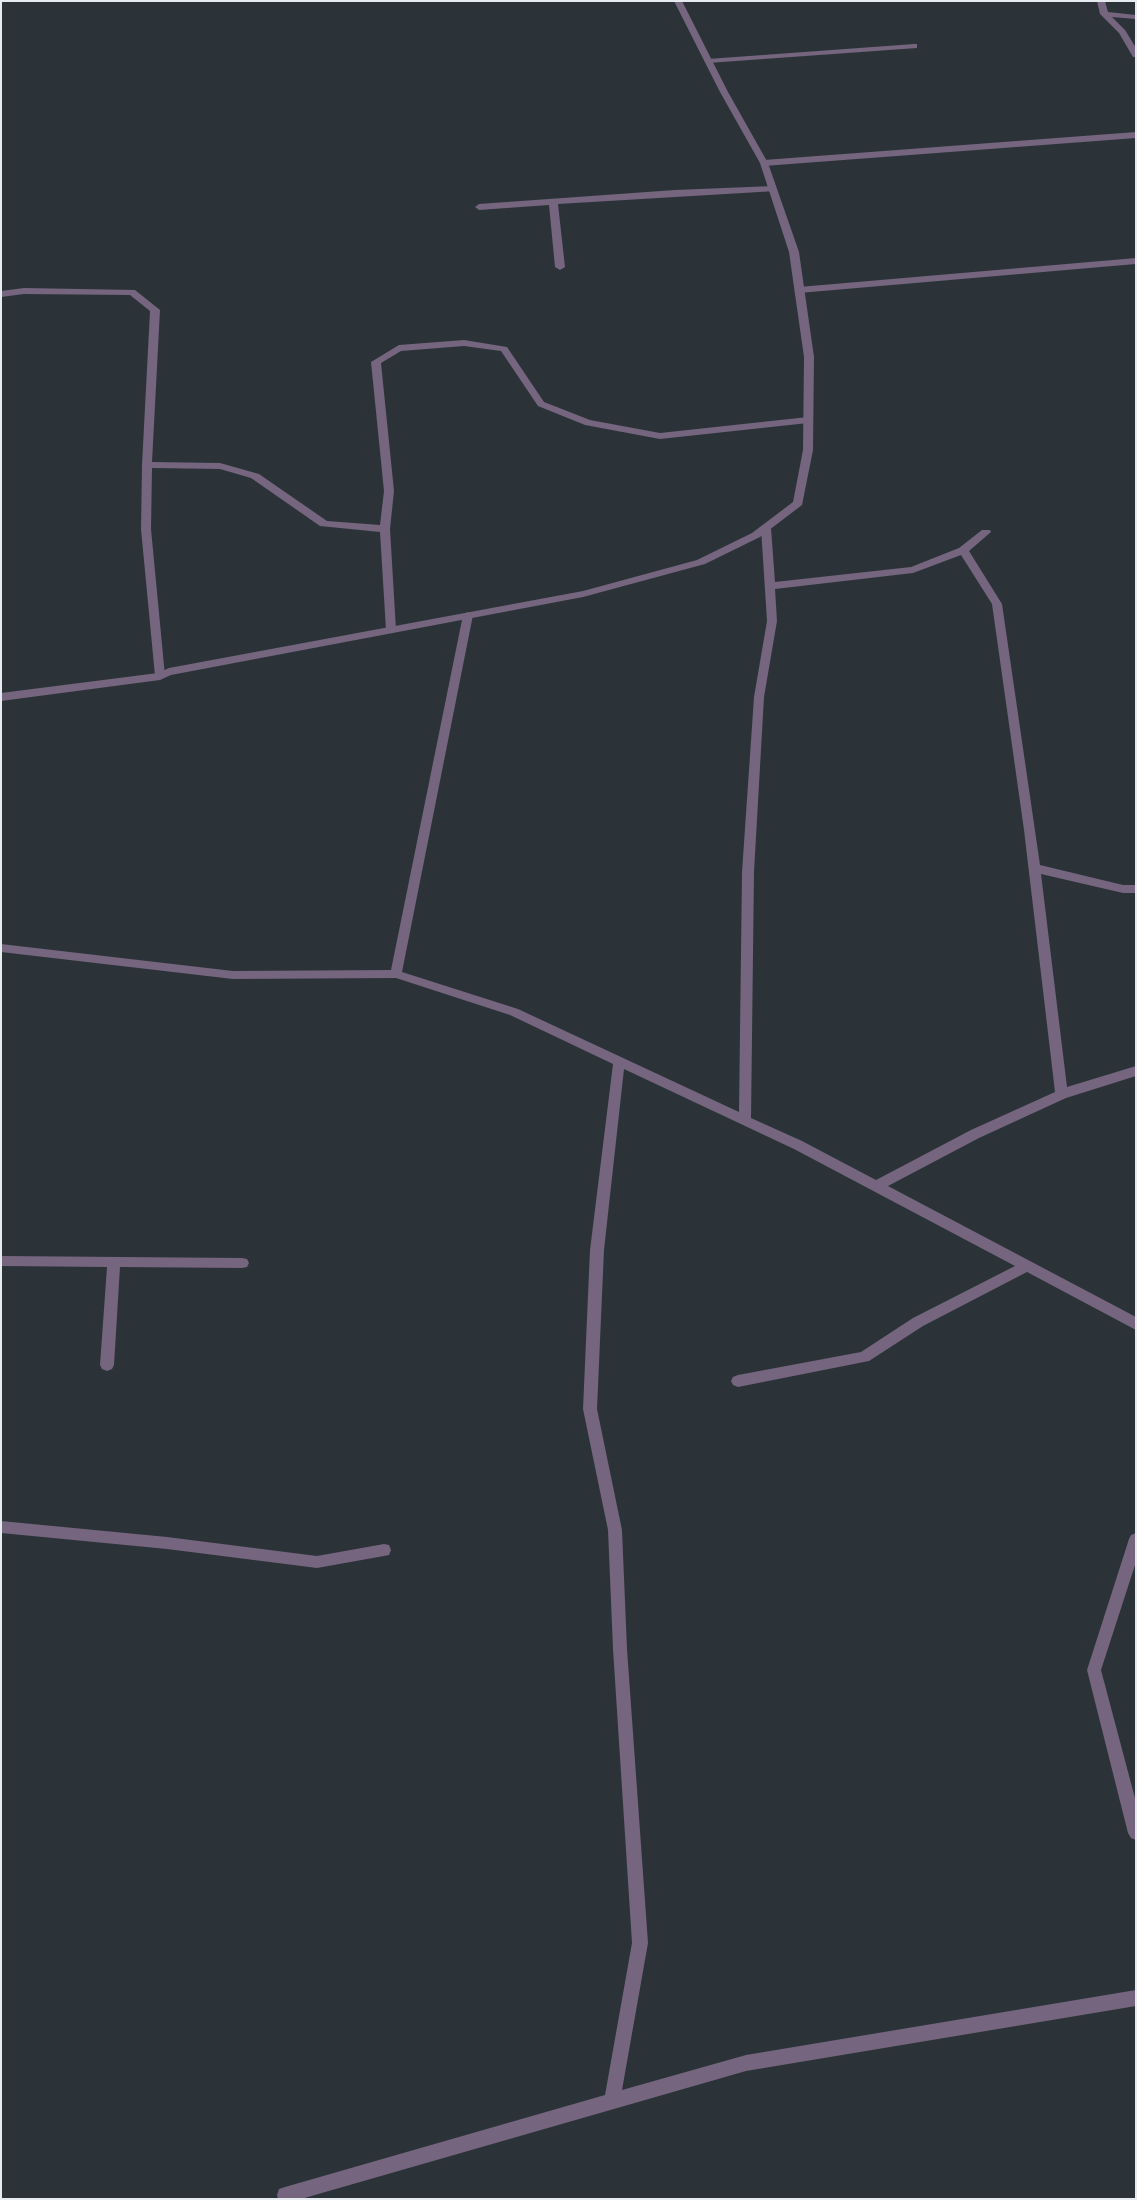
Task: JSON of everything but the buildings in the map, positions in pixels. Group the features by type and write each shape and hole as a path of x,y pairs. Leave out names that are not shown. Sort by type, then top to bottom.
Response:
{"street":[{"path":"1,697 160,676 169,672 583,594 701,562 756,535 798,503 808,450 809,357 794,252 764,163 708,61 678,1"},
{"path":"1101,1 1104,14 1122,32 1136,55"},
{"path":"1104,14 1136,17"},
{"path":"708,61 914,46"},
{"path":"764,163 1136,135"},
{"path":"478,207 675,192 773,188"},
{"path":"553,202 560,267"},
{"path":"799,290 1136,260"},
{"path":"1,294 24,291 132,292 155,310 147,465 146,529 160,676"},
{"path":"392,630 386,529 389,491 376,362 399,348 464,343 504,349 541,404 588,423 660,436 808,420"},
{"path":"147,465 193,465 229,468 255,476 324,524 386,529"},
{"path":"745,1120 748,872 759,696 772,621 766,528"},
{"path":"770,586 913,570 963,550 986,532"},
{"path":"963,550 997,604 1034,868 1062,1094"},
{"path":"396,974 468,615"},
{"path":"1034,868 1123,890 1136,890"},
{"path":"1,948 233,975 396,974 514,1012 798,1145 1136,1324"},
{"path":"612,2102 640,1943 620,1649 615,1530 590,1409 597,1250 619,1061"},
{"path":"875,1186 975,1134 1062,1094 1136,1071"},
{"path":"1,1261 242,1262"},
{"path":"107,1365 114,1262"},
{"path":"738,1381 864,1357 918,1322 1027,1266"},
{"path":"1,1527 166,1543 317,1562 384,1550"},
{"path":"1136,1539 1094,1670 1136,1833"},
{"path":"285,2195 746,2063 1136,1998"}]}
